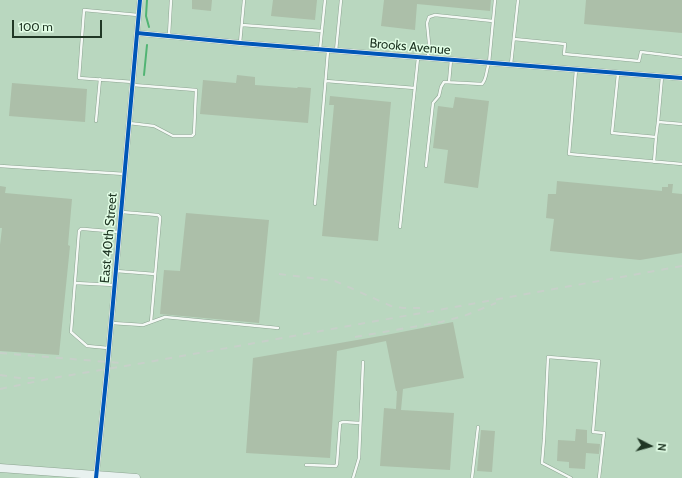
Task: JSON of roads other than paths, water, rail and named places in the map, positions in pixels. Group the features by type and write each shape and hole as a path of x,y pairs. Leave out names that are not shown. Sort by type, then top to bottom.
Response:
{"main road":[{"path":"0,468 96,477 136,478"}],"street":[{"name":"East 40th Street","path":"96,477 122,212 140,0"},
{"name":"Brooks Avenue","path":"137,33 336,51 682,78"}],"lane":[{"path":"169,36 171,0"},
{"path":"240,43 244,0"},
{"path":"320,49 325,0"},
{"path":"336,51 341,0"},
{"path":"426,166 433,103 439,96 441,86 444,82 482,84 486,81 486,70 495,0"},
{"path":"511,65 518,0"},
{"path":"129,123 154,126 173,136 192,136 194,134 195,89 79,78 84,10 139,15"},
{"path":"428,58 429,17 435,15 493,21"},
{"path":"242,24 322,31"},
{"path":"514,39 565,44 564,54 639,61 641,52 682,57"},
{"path":"315,204 328,50"},
{"path":"400,227 418,57"},
{"path":"449,82 451,60"},
{"path":"576,70 569,154 682,164"},
{"path":"618,73 612,133 656,137"},
{"path":"654,162 662,77"},
{"path":"96,121 100,79"},
{"path":"326,81 415,88"},
{"path":"658,122 682,124"},
{"path":"0,166 125,174"},
{"path":"122,212 160,217 151,322"},
{"path":"109,348 87,346 71,332 79,231 84,229 120,232"},
{"path":"116,271 155,274"},
{"path":"75,283 115,285"},
{"path":"111,323 143,325 165,318 278,328"},
{"path":"571,478 542,463 548,357 599,361 593,432 604,433 599,478"},
{"path":"353,478 359,458 363,362"},
{"path":"306,465 336,466 340,423 360,423"},
{"path":"472,478 478,427"}],"waterway":[{"path":"147,0 146,16 149,27"},
{"path":"144,75 147,45"}],"railway":[{"path":"0,389 53,378 682,266"},
{"path":"279,274 335,281 391,306 403,308 426,308"},
{"path":"355,337 441,322 464,316 496,303"},
{"path":"0,353 123,363"},
{"path":"0,375 19,378 35,378"}]}
